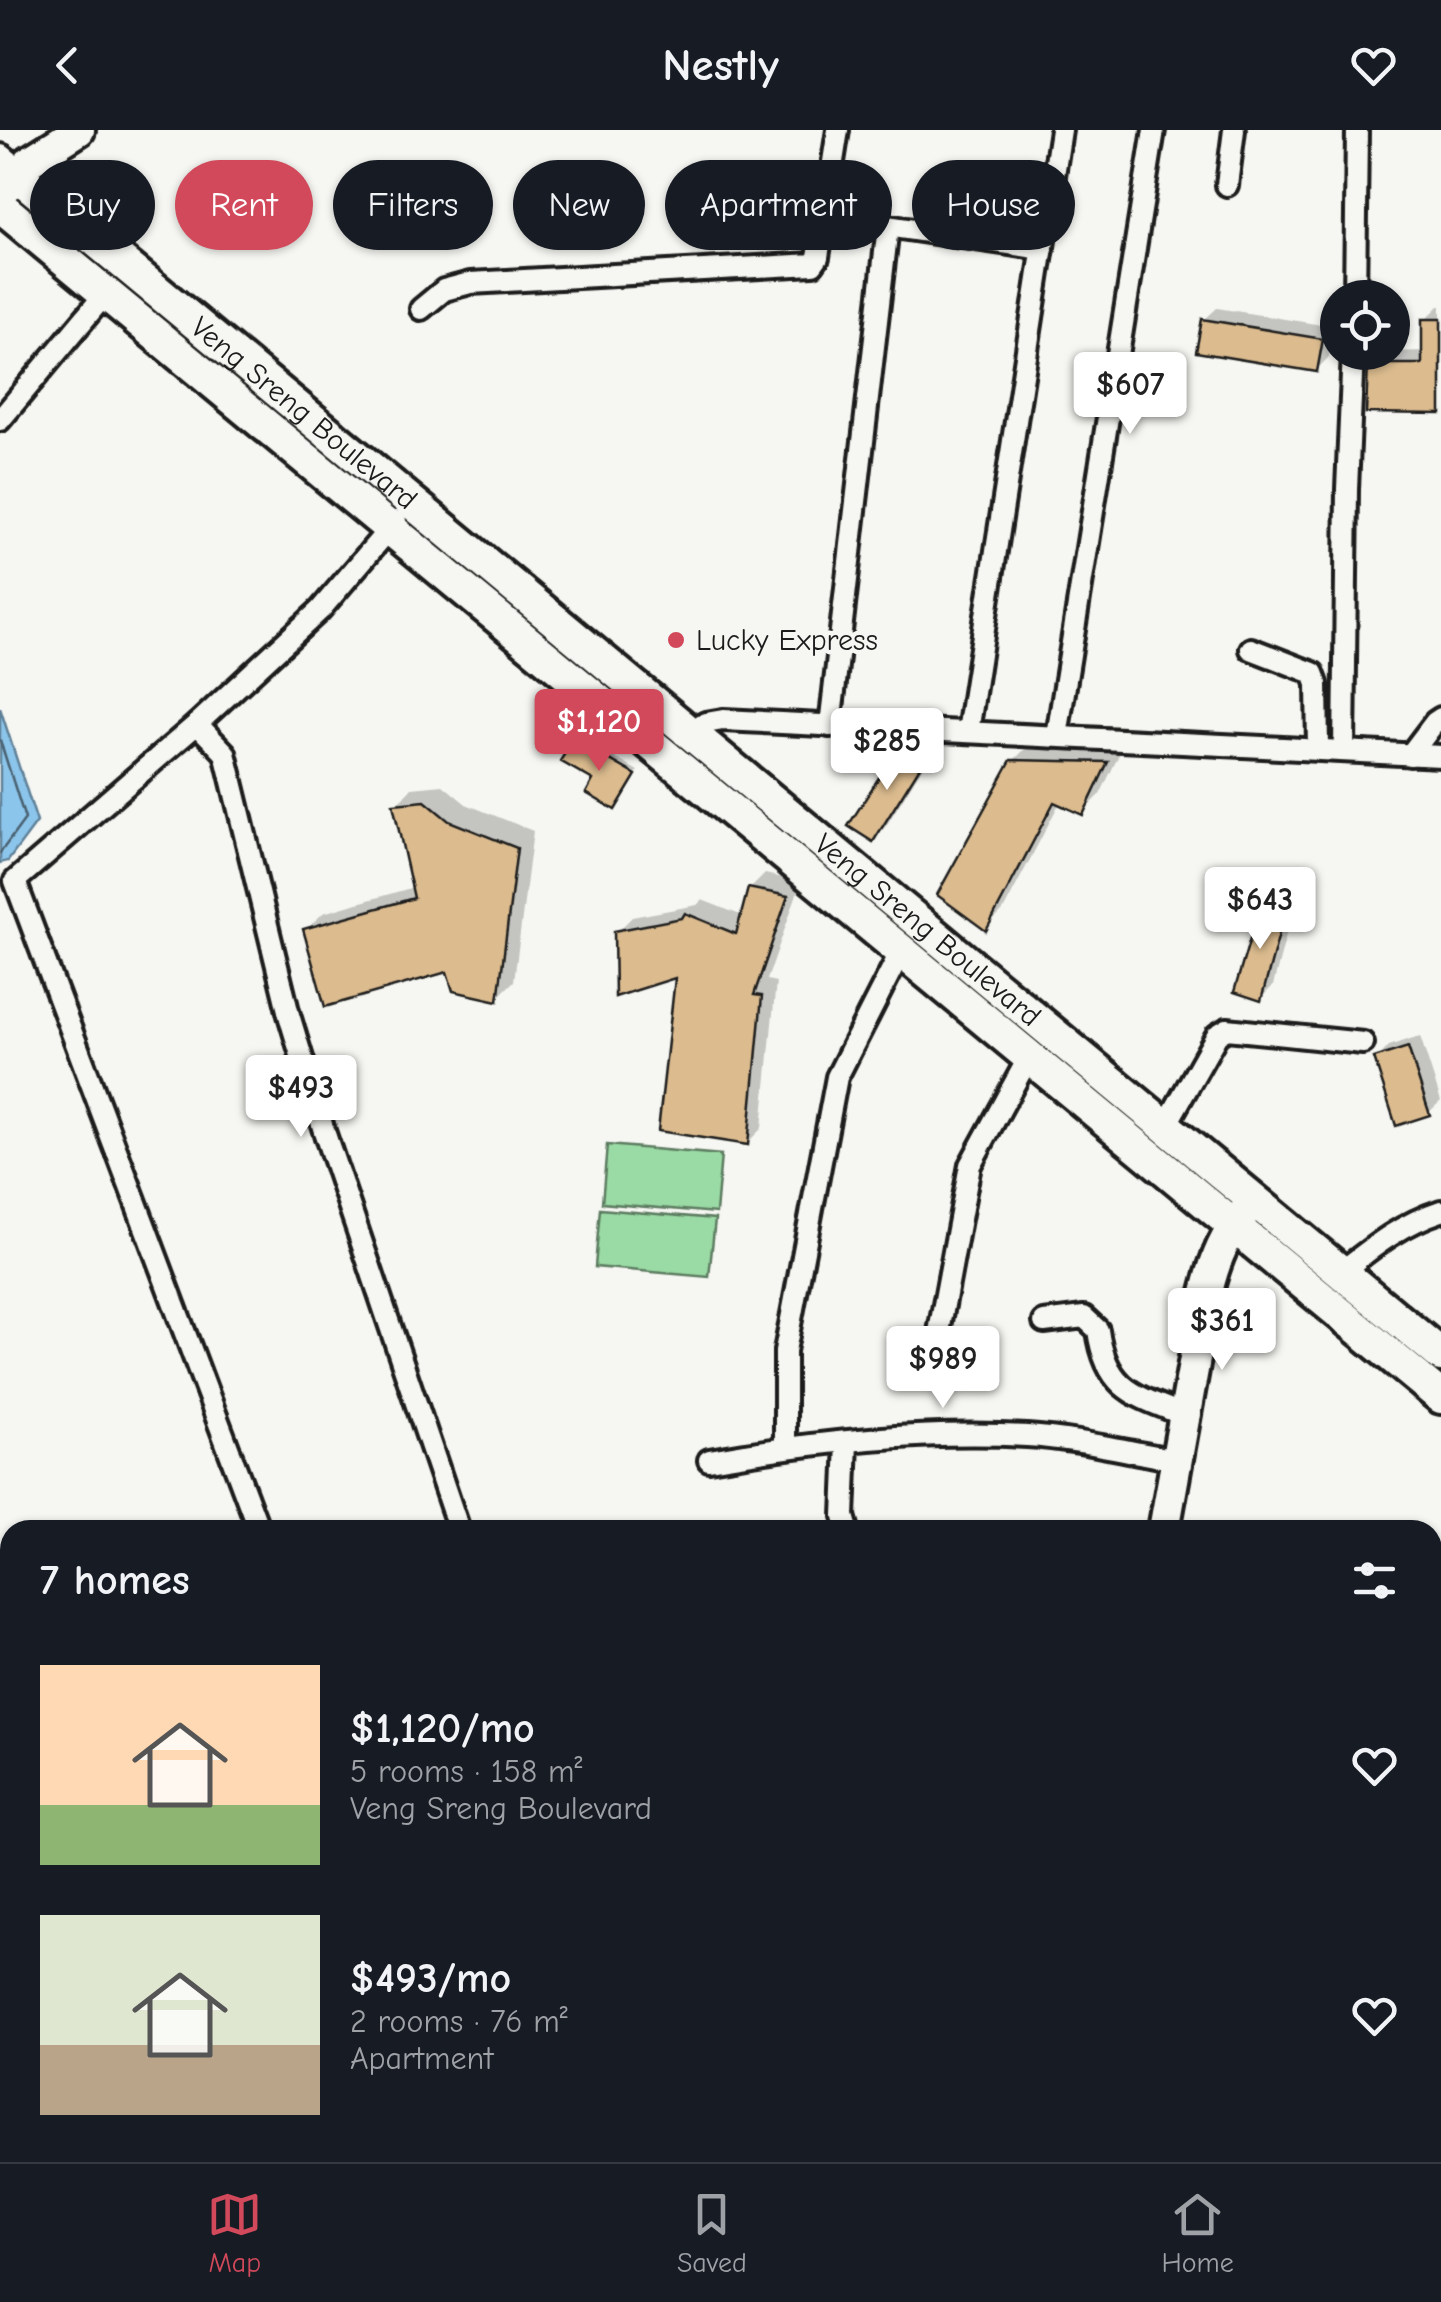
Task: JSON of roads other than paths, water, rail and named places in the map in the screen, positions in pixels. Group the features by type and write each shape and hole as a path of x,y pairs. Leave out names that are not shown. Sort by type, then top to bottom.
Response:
{"main road":[{"name":"Veng Sreng Boulevard","path":"5,176 413,503 1165,1127 1244,1213 1441,1397"},
{"name":"Veng Sreng Boulevard","path":"0,206 1030,1054 1244,1213 1340,1272 1441,1355"}],"street":[{"path":"5,176 79,130"},
{"path":"833,160 838,130"},
{"path":"1057,160 1062,130"},
{"path":"1056,736 1154,130"},
{"path":"1227,186 1234,130"},
{"path":"1355,280 1357,130"},
{"path":"421,308 444,290 470,284 814,264 819,250"},
{"path":"830,726 885,250"},
{"path":"968,732 1043,250"},
{"path":"0,420 106,294"},
{"path":"1344,751 1352,370"},
{"path":"255,1520 15,880 197,724 320,610 413,503"},
{"path":"1251,650 1313,673 1318,684 1318,749"},
{"path":"1410,755 1441,718"},
{"path":"666,756 687,731 723,720 1441,756"},
{"path":"197,724 224,753 319,1115 456,1520"},
{"path":"785,1447 785,1351 836,1077 901,951"},
{"path":"1165,1127 1217,1035 1227,1029 1362,1043"},
{"path":"939,1332 970,1165 1030,1054"},
{"path":"1340,1272 1387,1235 1441,1211"},
{"path":"1166,1520 1206,1292 1217,1255 1244,1213"},
{"path":"1044,1322 1084,1318 1098,1330 1102,1359 1116,1379 1136,1396 1184,1415"},
{"path":"708,1460 785,1447 917,1436 1030,1436 1178,1460"},
{"path":"845,1520 847,1442"}],"water":[{"path":"0,708 37,822 8,861 0,863"}],"place":[{"name":"Lucky Express","path":"676,640"}]}
